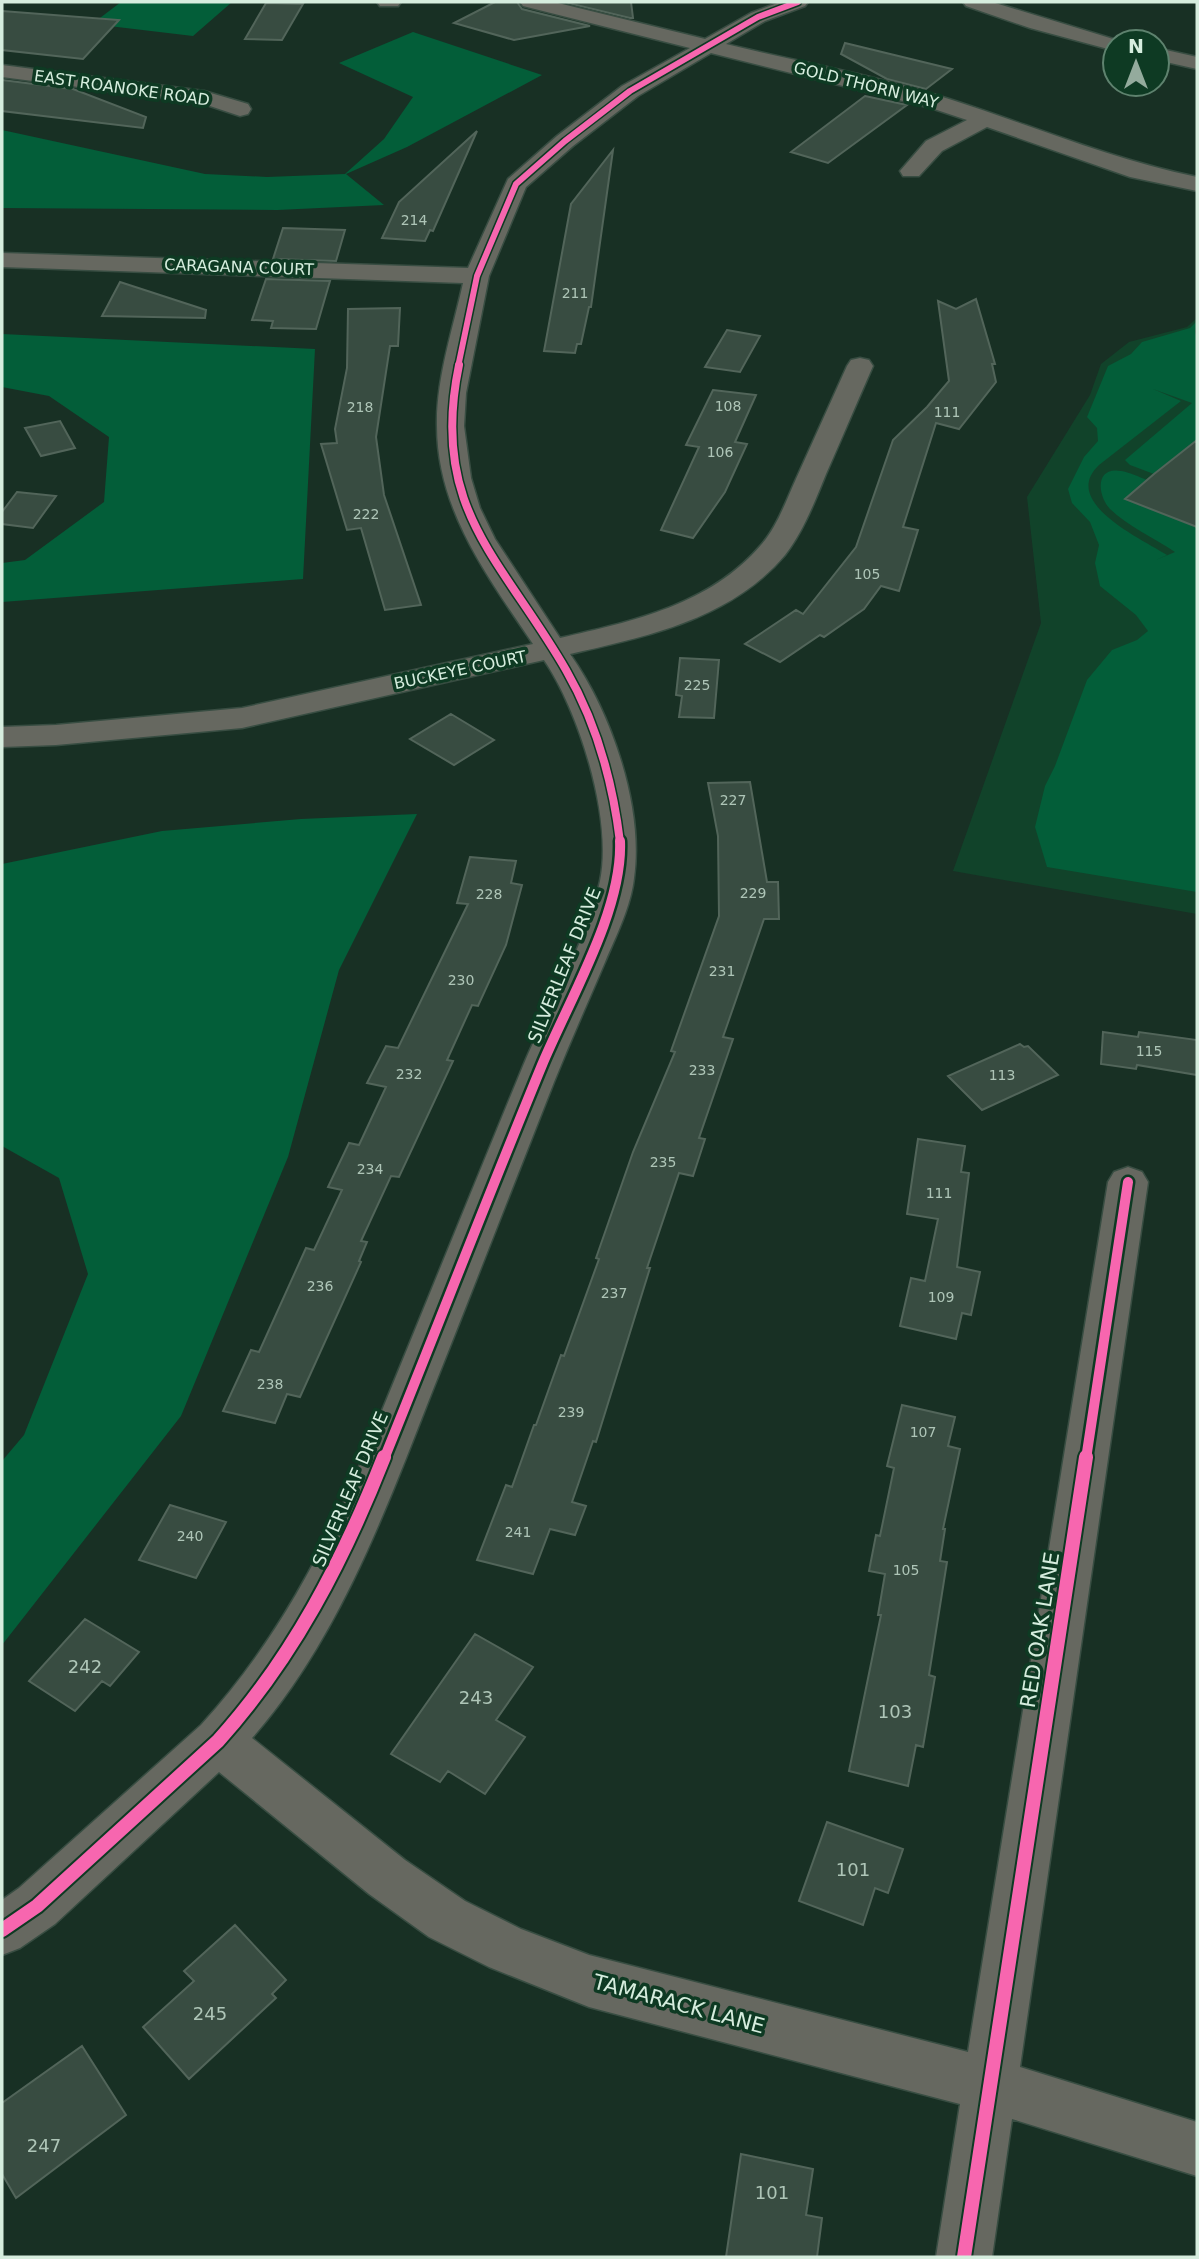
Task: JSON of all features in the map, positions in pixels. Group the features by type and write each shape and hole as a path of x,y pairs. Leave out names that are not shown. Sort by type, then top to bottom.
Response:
{"street":[{"name":"GOLD THORN WAY","path":"530,2 908,94 986,118 1138,172 1197,184"},
{"name":"SILVERLEAF DRIVE","path":"2,1930 37,1906 218,1741 244,1712 293,1645 333,1574 369,1496 543,1063 600,932 617,881 620,844 617,809 607,767 567,671 481,539 466,508 452,453 450,426 453,393 477,276 516,184 565,141 630,91 758,18 798,2"},
{"path":"972,2 1101,41"},
{"path":"1171,57 1197,62"},
{"name":"EAST ROANOKE ROAD","path":"2,71 204,97 240,110"},
{"path":"911,171 934,146 986,118"},
{"name":"CARAGANA COURT","path":"2,260 477,276"},
{"name":"BUCKEYE COURT","path":"2,737 56,735 242,718 552,650 665,621 709,601 746,576 774,548 795,513 860,366"},
{"name":"RED OAK LANE","path":"964,2257 1128,1182"},
{"name":"TAMARACK LANE","path":"218,1741 387,1877 447,1919 507,1949 589,1981 990,2085 1197,2148"}],"shaded area":[{"path":"121,2 232,2 193,36 92,24"},
{"path":"413,32 542,75 407,147 346,174 384,205 277,210 2,208 2,130 205,174 267,177 345,174 384,139 413,97 339,63"},
{"path":"1197,318 1197,914 953,871 1041,623 1027,497 1090,395 1101,364 1129,342 1187,327"},
{"path":"1197,321 1197,459 1180,453 1154,474 1130,465 1125,460 1192,403 1153,389 1181,401 1099,465 1090,479 1089,492 1108,518 1167,555 1156,560 1175,552 1110,509 1101,490 1106,473 1121,471 1147,480 1126,499 1197,527 1197,892 1047,867 1035,827 1045,786 1087,680 1112,650 1137,640 1148,631 1136,615 1100,586 1095,563 1099,545 1090,522 1072,503 1068,489 1084,457 1098,441 1097,428 1087,417 1108,366 1131,354 1142,342 1190,328"},
{"path":"2,334 315,349 303,579 2,602 2,563 25,560 104,502 109,437 49,396 2,387"},
{"path":"417,814 339,970 288,1157 181,1416 2,1645 2,1461 24,1435 88,1274 59,1178 2,1146 2,864 162,831 301,819"}],"building":[{"path":"495,2 517,2 522,9 590,26 514,40 454,23"},
{"path":"564,2 631,2 633,18 630,18"},
{"path":"266,3 303,4 282,40 245,39"},
{"path":"2,11 119,20 83,59 2,50"},
{"path":"845,43 952,69 926,89 887,79 841,54"},
{"path":"2,80 73,89 146,117 143,128 2,111"},
{"path":"865,96 907,105 828,163 791,152"},
{"path":"477,131 433,231 430,230 425,241 382,238 399,202"},
{"path":"613,150 591,307 581,344 577,344 575,353 544,351 571,204"},
{"path":"283,228 345,230 336,261 273,259"},
{"path":"266,279 330,281 316,329 271,328 273,321 252,320"},
{"path":"120,282 206,310 205,318 102,316"},
{"path":"976,299 995,364 992,364 996,382 959,429 936,423 903,527 918,530 899,591 881,586 864,609 824,637 820,635 780,662 745,644 796,610 803,614 856,547 893,440 949,381 938,301 956,309"},
{"path":"400,308 398,346 390,346 376,437 384,495 421,605 385,610 361,528 347,530 321,444 337,443 335,429 347,368 348,309"},
{"path":"727,330 760,336 740,372 705,367"},
{"path":"713,390 756,395 735,442 747,444 725,492 693,538 661,530 699,447 686,445"},
{"path":"60,421 75,448 41,456 25,428"},
{"path":"1197,440 1197,527 1125,499 1154,474"},
{"path":"17,492 56,496 33,528 2,524 2,512"},
{"path":"680,658 719,660 714,718 679,717 682,696 676,695"},
{"path":"451,714 494,740 454,765 410,739"},
{"path":"750,782 767,882 778,882 779,919 764,919 723,1037 733,1039 699,1138 705,1139 693,1176 679,1173 647,1268 650,1268 596,1442 593,1441 572,1502 586,1506 575,1535 550,1529 533,1574 477,1560 506,1485 512,1487 561,1355 564,1356 633,1152 675,1052 671,1051 719,916 718,836 708,783"},
{"path":"470,857 516,861 511,883 522,885 506,945 478,1006 472,1005 447,1060 453,1061 399,1177 391,1176 361,1241 367,1242 359,1261 361,1262 300,1397 287,1394 275,1423 223,1411 251,1350 259,1352 306,1248 314,1250 342,1190 328,1187 349,1143 359,1145 386,1087 367,1083 386,1046 398,1048 468,904 457,903"},
{"path":"1103,1032 1138,1037 1139,1032 1197,1040 1197,1075 1137,1065 1136,1069 1101,1064"},
{"path":"1020,1044 1028,1046 1058,1075 982,1110 948,1076"},
{"path":"918,1139 965,1146 961,1172 969,1173 957,1267 980,1272 971,1315 962,1313 956,1339 900,1326 911,1278 925,1281 938,1219 907,1214"},
{"path":"902,1405 955,1417 948,1446 960,1449 943,1529 940,1561 947,1562 929,1675 935,1677 923,1747 916,1745 908,1786 849,1771 881,1615 878,1615 885,1574 869,1571 876,1535 880,1536 894,1468 887,1466"},
{"path":"170,1505 226,1522 196,1578 139,1560"},
{"path":"85,1619 139,1652 110,1686 102,1681 75,1711 29,1681"},
{"path":"475,1634 533,1667 496,1720 525,1737 485,1794 448,1771 440,1782 391,1754"},
{"path":"827,1822 903,1849 888,1893 875,1888 863,1925 799,1901"},
{"path":"235,1925 286,1980 272,1994 276,1998 189,2079 143,2027 194,1981 184,1971"},
{"path":"82,2046 126,2115 16,2198 2,2174 2,2103"},
{"path":"741,2154 813,2169 806,2215 822,2218 817,2257 726,2257"}],"cycle path":[{"path":"2,1930 37,1906 218,1741 244,1712 293,1645 333,1574 369,1496 543,1063 600,932 617,881 620,844 616,809 597,738 567,671 501,574 481,539 466,508 457,478 450,426 453,393 477,276 516,184 565,141 630,91 758,17 798,2"},
{"path":"964,2257 1128,1182"}]}
